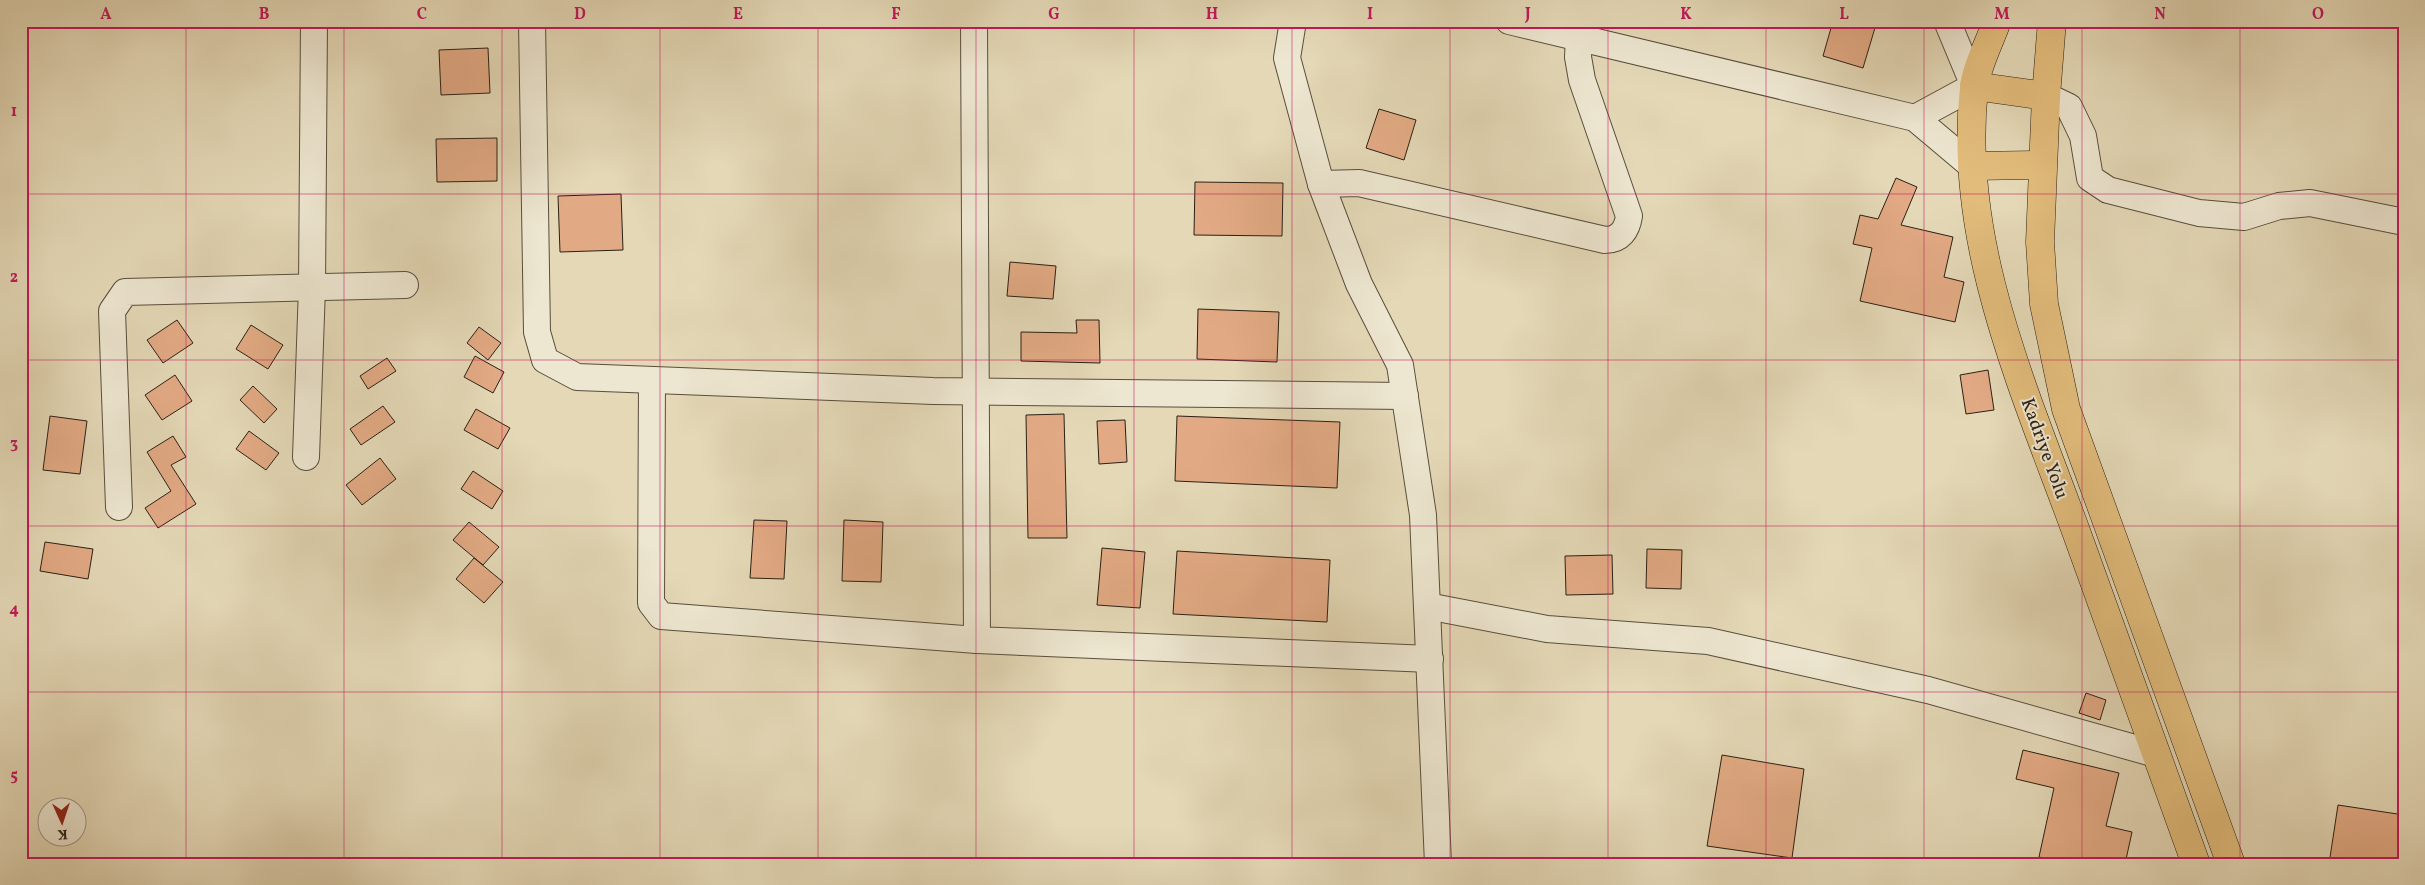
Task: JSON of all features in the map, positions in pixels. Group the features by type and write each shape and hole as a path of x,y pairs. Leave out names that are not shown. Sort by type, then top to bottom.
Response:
{"main road":[{"name":"Kadriye Yolu","path":"1997,21 1974,86 1972,166 1979,229 1990,289 2031,409 2196,864"},
{"name":"Kadriye Yolu","path":"2052,21 2042,165 2040,242 2044,304 2066,409 2231,864"},
{"path":"1974,86 2046,96"},
{"path":"1972,166 2042,165"}],"street":[{"path":"306,456 312,286 314,21"},
{"path":"532,21 537,332 546,360 577,377 975,391 1405,396"},
{"path":"974,21 977,640"},
{"path":"1293,21 1288,58 1321,184 1359,284 1400,365 1423,515 1438,864"},
{"path":"1508,21 1915,118 1972,166"},
{"path":"1915,118 1974,86 1947,21"},
{"path":"1321,184 1359,183 1605,240 1619,237 1625,230 1629,216 1582,80 1578,57 1579,38"},
{"path":"2046,96 2069,107 2083,136 2090,178 2108,190 2199,213 2244,217 2279,206 2310,203 2404,222"},
{"path":"119,507 112,311 125,292 405,284"},
{"path":"652,380 650,603 662,616 977,640 1430,658"},
{"path":"1427,606 1546,629 1708,641 1928,690 2156,754"}],"building":[{"path":"1833,21 1877,21 1863,68 1823,56"},
{"path":"488,48 490,93 441,95 439,50"},
{"path":"1379,109 1416,120 1404,160 1366,148"},
{"path":"497,138 497,181 437,182 436,139"},
{"path":"1896,178 1917,187 1901,225 1953,237 1944,277 1964,282 1955,322 1860,301 1872,248 1853,244 1860,215 1878,219"},
{"path":"1195,182 1283,183 1282,236 1194,235"},
{"path":"621,194 623,250 560,252 558,196"},
{"path":"1010,262 1056,266 1053,299 1007,296"},
{"path":"1198,309 1279,312 1277,362 1197,359"},
{"path":"177,320 193,343 163,363 147,340"},
{"path":"1076,320 1099,320 1100,363 1021,361 1021,332 1077,333"},
{"path":"251,325 283,345 268,369 236,349"},
{"path":"479,327 501,343 488,360 467,343"},
{"path":"475,356 504,372 493,393 464,377"},
{"path":"387,358 396,371 368,389 360,376"},
{"path":"1988,370 1994,410 1966,414 1960,375"},
{"path":"175,375 192,401 162,420 145,395"},
{"path":"253,386 277,409 264,423 240,400"},
{"path":"383,406 395,422 361,445 350,429"},
{"path":"476,409 510,428 498,449 464,430"},
{"path":"1064,414 1067,538 1028,538 1026,415"},
{"path":"50,416 87,421 80,474 43,470"},
{"path":"1177,416 1340,422 1337,488 1175,481"},
{"path":"1125,420 1127,462 1099,464 1097,421"},
{"path":"249,431 279,453 266,470 236,449"},
{"path":"173,436 186,457 171,465 196,504 158,528 145,508 171,491 147,452"},
{"path":"380,458 396,479 362,505 346,485"},
{"path":"473,471 503,491 492,509 461,489"},
{"path":"754,520 787,521 784,579 750,578"},
{"path":"844,520 883,522 881,582 842,581"},
{"path":"469,522 499,547 483,565 453,540"},
{"path":"45,542 93,549 88,579 40,571"},
{"path":"1102,548 1145,552 1140,608 1097,605"},
{"path":"1647,549 1682,550 1681,589 1646,588"},
{"path":"1177,551 1330,560 1327,622 1173,614"},
{"path":"1612,555 1613,594 1566,595 1565,556"},
{"path":"474,558 503,582 484,603 456,579"},
{"path":"2086,693 2106,700 2100,720 2079,713"},
{"path":"2023,750 2119,773 2106,826 2132,832 2125,864 2066,864 2039,857 2054,788 2016,779"},
{"path":"1722,755 1804,769 1792,858 1707,846"},
{"path":"2338,805 2404,815 2404,864 2329,864"}]}
